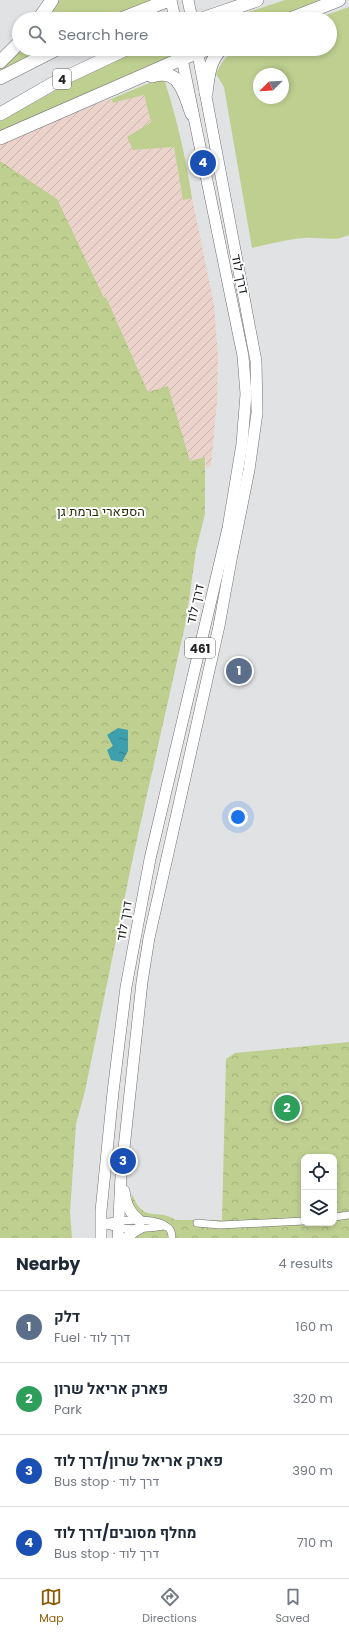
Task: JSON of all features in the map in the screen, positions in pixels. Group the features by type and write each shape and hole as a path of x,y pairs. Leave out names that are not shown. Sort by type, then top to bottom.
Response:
{"highway":[{"path":"44,12 52,0"},
{"path":"139,12 170,0"},
{"path":"220,12 257,0"},
{"path":"308,12 339,0"},
{"path":"0,62 12,50"},
{"name":"4","path":"0,78 42,56"},
{"name":"4","path":"0,114 54,83 111,56"},
{"path":"0,138 65,110 176,56"},
{"path":"206,92 210,67 216,56"},
{"path":"65,110 98,99 154,75 163,74 170,75 175,78 182,88 192,114"}],"main road":[{"path":"170,0 173,12"},
{"path":"188,0 191,12"},
{"name":"דרך לוד","path":"101,1238 101,1224 118,1047 134,942 150,859 228,528 242,444 246,394 243,356 180,56"},
{"name":"דרך לוד","path":"118,1229 121,1176 142,982 149,938 219,626 230,560 249,470 257,413 256,362 206,92 202,56"},
{"path":"121,1176 127,1207 140,1224 126,1238"}],"street":[{"path":"337,1217 349,1215"},
{"path":"197,1223 220,1225 301,1221"},
{"path":"101,1224 118,1229 140,1224 166,1226 171,1231 172,1238"}],"shaded area":[{"path":"144,95 151,122 127,137 133,150 174,147 183,199 192,198 214,305 218,357 217,402 211,465 206,468 205,457 190,461 168,387 148,392 106,297 104,298 82,251 0,161 0,140 73,111 111,99 113,103"}],"green space":[{"path":"57,0 151,0 121,12 49,12"},
{"path":"285,0 318,0 319,2 294,12 248,12"},
{"path":"349,7 349,235 333,239 292,239 252,248 224,87 216,74 227,56 337,56 337,12 335,12"},
{"path":"12,56 32,56 0,73 0,67"},
{"path":"127,56 174,56 132,73 0,132 0,121 102,65"},
{"path":"162,80 165,82 173,111 190,183 192,198 183,200 174,147 133,150 127,137 151,122 144,95 113,103 111,99 154,81"},
{"name":"הספארי ברמת גן","path":"0,161 57,199 104,298 106,297 148,392 168,386 190,461 205,457 205,514 196,550 186,621 133,857 85,1091 76,1124 70,1212 72,1238 0,1238"},
{"path":"349,1042 349,1238 131,1238 132,1194 141,1209 151,1214 169,1216 176,1220 222,1220 226,1059 235,1053"}],"water":[{"path":"118,728 128,730 128,751 122,762 111,760 107,750 113,746 107,735"}],"place":[{"name":"מחלף מסובים/דרך לוד","path":"203,163"},
{"name":"דלק","path":"239,671"},
{"name":"פארק אריאל שרון","path":"287,1108"},
{"name":"פארק אריאל שרון/דרך לוד","path":"123,1161"}]}
